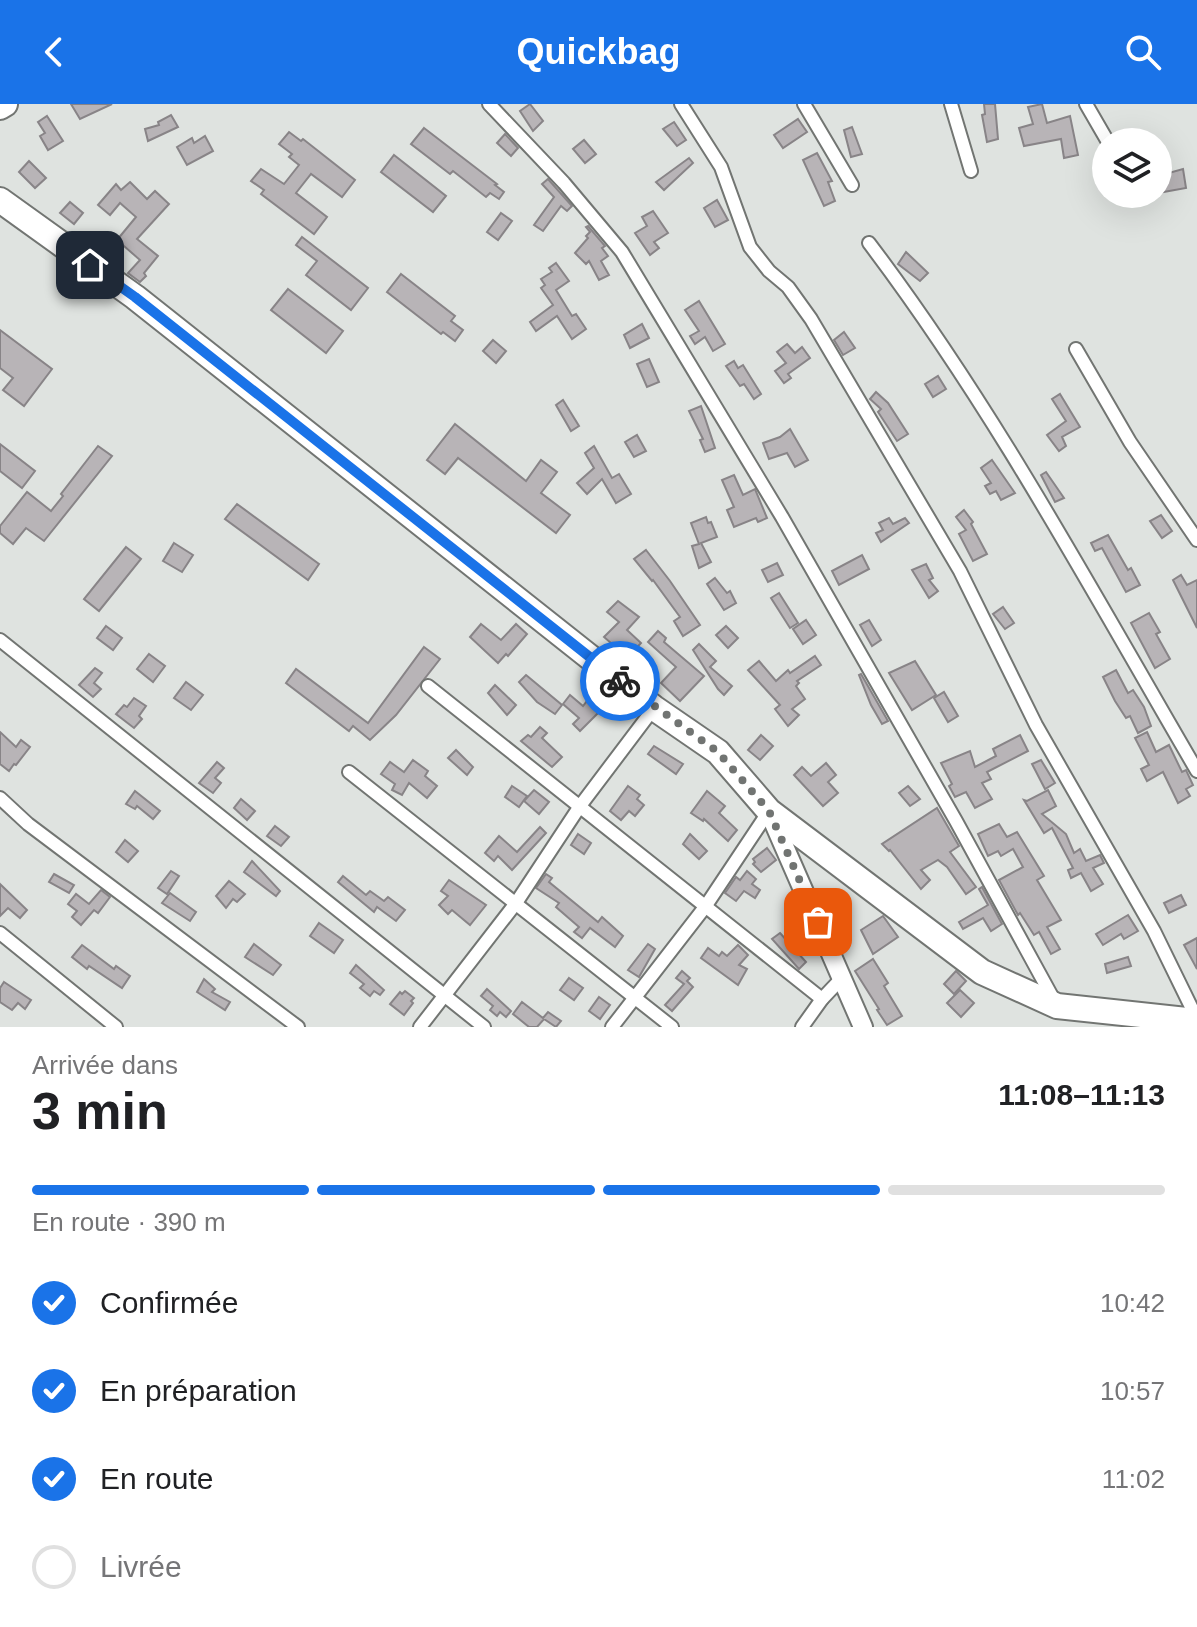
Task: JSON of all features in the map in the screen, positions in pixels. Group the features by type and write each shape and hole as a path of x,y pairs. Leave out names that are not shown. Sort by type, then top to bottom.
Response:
{"highway":[{"path":"0,200 135,297 654,708 718,752 769,811 982,972 1057,1006 1197,1020"}],"street":[{"path":"489,104 564,183 622,252 782,517 956,821 1057,1006"},
{"path":"681,104 721,167 750,247 769,271 788,287 811,319 960,571 1036,725 1147,918 1197,1020"},
{"path":"804,104 852,185"},
{"path":"951,104 971,171"},
{"path":"1086,104 1100,128"},
{"path":"869,243 925,317 949,355 1197,771"},
{"path":"1076,349 1130,442 1197,540"},
{"path":"0,640 484,1027"},
{"path":"428,686 822,999"},
{"path":"420,1027 516,903 580,806 654,708"},
{"path":"349,772 672,1027"},
{"path":"0,798 28,824 298,1027"},
{"path":"612,1027 705,907 769,811"},
{"path":"769,811 863,1027"},
{"path":"0,933 116,1027"},
{"path":"802,1027 842,978"}],"building":[{"path":"71,104 112,104 80,119"},
{"path":"530,104 543,121 533,131 520,111"},
{"path":"984,104 995,104 998,139 987,142 982,115 985,114"},
{"path":"1042,104 1047,123 1070,116 1078,155 1064,158 1061,139 1024,146 1019,128 1033,124 1028,107"},
{"path":"171,115 178,127 148,141 145,129 159,125 158,122"},
{"path":"47,116 63,141 48,150 40,136 45,133 38,122"},
{"path":"798,119 807,132 783,148 774,135"},
{"path":"674,122 686,140 677,146 663,129"},
{"path":"852,127 862,154 851,157 844,130"},
{"path":"424,128 497,184 504,192 499,199 490,193 486,197 411,144"},
{"path":"289,132 301,141 303,139 355,180 342,197 311,174 296,193 327,217 314,234 261,194 264,190 251,181 261,169 284,184 299,165 289,157 292,154 279,144"},
{"path":"505,134 518,148 511,156 497,143"},
{"path":"205,136 213,151 187,165 177,147 192,138 194,143"},
{"path":"584,140 596,154 585,163 573,149"},
{"path":"817,153 832,181 828,182 835,201 824,206 803,160"},
{"path":"394,155 446,196 433,212 381,172"},
{"path":"689,158 693,163 664,190 656,182"},
{"path":"29,161 46,178 35,188 19,172"},
{"path":"1183,169 1186,188 1172,190 1172,172"},
{"path":"548,179 572,206 567,211 561,206 543,231 534,225 554,197 542,184"},
{"path":"130,182 147,199 155,191 169,204 137,239 158,256 140,282 128,273 140,260 117,240 136,217 120,203 110,215 98,205 116,184 121,190"},
{"path":"717,200 728,220 715,227 704,208"},
{"path":"70,202 83,213 74,224 60,213"},
{"path":"653,211 668,233 654,242 659,248 650,255 635,233 647,226 642,217"},
{"path":"501,213 512,221 498,240 487,232"},
{"path":"588,226 605,246 602,248 608,256 601,261 609,275 599,280 589,261 586,264 575,253 588,238"},
{"path":"302,237 368,288 351,310 306,275 317,261 296,245"},
{"path":"906,252 928,273 920,281 898,264"},
{"path":"556,263 569,281 556,290 572,316 576,314 586,329 572,339 557,316 536,331 530,322 553,305 541,288 545,285 541,279 552,272 549,268"},
{"path":"401,274 455,316 451,321 463,330 455,341 443,332 441,334 387,292"},
{"path":"288,289 343,331 326,353 271,310"},
{"path":"699,301 725,344 713,351 705,337 695,344 690,336 699,331 685,310"},
{"path":"642,324 649,338 630,348 624,335"},
{"path":"0,330 52,369 24,406 3,390 13,378 0,368"},
{"path":"844,332 855,348 843,355 834,340"},
{"path":"493,340 506,351 496,363 483,351"},
{"path":"787,344 795,353 802,347 810,358 788,374 791,378 784,383 775,371 786,363 777,352"},
{"path":"649,359 659,382 647,387 637,364"},
{"path":"734,361 738,368 743,365 761,394 754,399 726,366"},
{"path":"938,376 946,389 933,397 925,384"},
{"path":"876,392 888,403 908,434 897,441 878,412 881,409 870,399"},
{"path":"1060,394 1080,427 1062,437 1066,446 1059,451 1047,435 1066,421 1052,399"},
{"path":"563,400 579,426 571,431 556,405"},
{"path":"701,406 715,448 705,452 700,440 703,439 689,411"},
{"path":"455,424 526,481 541,460 557,472 541,493 570,515 556,533 458,458 445,474 427,460"},
{"path":"790,429 808,460 795,467 787,453 769,459 763,443 780,437"},
{"path":"637,435 646,451 634,457 625,442"},
{"path":"0,444 35,471 22,488 0,471"},
{"path":"98,446 112,456 44,541 26,528 13,544 0,533 0,526 27,492 51,511"},
{"path":"594,446 612,478 619,474 631,494 616,503 602,479 587,494 577,483 594,468 585,453"},
{"path":"992,460 1015,493 1001,500 996,491 990,494 985,486 991,483 981,468"},
{"path":"1046,472 1064,498 1055,502 1041,475"},
{"path":"734,475 743,495 755,489 767,518 758,522 756,518 734,527 727,510 734,507 722,480"},
{"path":"237,504 319,564 308,580 225,519"},
{"path":"964,510 973,522 971,524 987,554 973,561 959,534 966,530 956,517"},
{"path":"1161,515 1172,531 1162,538 1150,521"},
{"path":"706,517 717,537 701,543 711,562 699,568 692,546 699,544 691,523"},
{"path":"889,518 893,524 905,518 909,523 881,542 876,533 883,530 879,523"},
{"path":"1108,535 1140,585 1126,592 1102,548 1095,551 1091,543"},
{"path":"174,543 193,555 182,572 163,561"},
{"path":"126,547 141,559 99,611 84,599"},
{"path":"646,550 700,625 683,636 674,621 680,617 634,559"},
{"path":"862,555 869,569 839,585 832,571"},
{"path":"777,563 783,575 768,582 762,570"},
{"path":"926,564 933,578 929,580 938,591 929,598 912,570"},
{"path":"1181,575 1187,585 1197,580 1197,628 1173,580"},
{"path":"715,578 727,593 730,591 736,603 724,610 707,584"},
{"path":"779,593 798,623 790,628 771,598"},
{"path":"618,601 639,617 627,630 641,643 627,658 622,658 608,646 611,643 604,637 619,622 607,612"},
{"path":"1003,607 1014,623 1005,629 993,614"},
{"path":"1149,613 1170,659 1155,668 1131,623"},
{"path":"806,620 816,635 803,644 793,629"},
{"path":"869,620 881,640 872,646 860,625"},
{"path":"481,624 501,640 516,624 527,634 498,663 470,637"},
{"path":"106,626 122,638 113,650 97,638"},
{"path":"726,626 738,638 728,648 716,635"},
{"path":"658,631 666,638 664,642 704,676 680,701 661,683 676,667 648,642"},
{"path":"699,644 716,661 710,667 732,686 724,695 693,650"},
{"path":"424,647 440,659 396,715 370,740 353,726 349,731 286,683 296,669 368,723"},
{"path":"149,654 165,666 153,682 137,669"},
{"path":"815,656 821,665 797,681 796,686 805,699 792,709 799,715 788,726 775,709 780,705 748,670 759,661 776,681 788,670 790,673"},
{"path":"915,661 936,695 912,710 889,673"},
{"path":"95,668 102,673 94,683 101,689 93,697 79,685"},
{"path":"1116,670 1128,693 1133,690 1144,707 1151,726 1138,733 1130,716 1126,718 1115,701 1103,677"},
{"path":"861,674 888,721 882,724 871,705"},
{"path":"526,675 562,705 555,714 537,702 519,682"},
{"path":"186,682 203,695 191,710 174,698"},
{"path":"495,685 516,705 507,715 488,693"},
{"path":"944,692 958,716 948,722 934,698"},
{"path":"570,695 583,706 587,701 600,711 580,731 573,724 579,718 563,704"},
{"path":"134,698 146,706 139,716 142,719 134,728 116,714"},
{"path":"540,727 547,733 542,738 562,757 552,767 521,741 528,735 531,737"},
{"path":"0,732 16,747 21,740 30,747 9,771 0,764"},
{"path":"1147,732 1156,752 1169,745 1182,772 1186,770 1193,785 1186,789 1190,796 1178,803 1163,772 1147,781 1141,769 1149,765 1135,738"},
{"path":"761,735 773,746 760,760 748,750"},
{"path":"1020,735 1028,751 987,772 991,779 982,783 992,799 975,808 966,792 955,797 941,763 970,751 975,767 996,756 993,749"},
{"path":"654,746 683,764 676,774 648,754"},
{"path":"456,750 473,767 467,775 448,758"},
{"path":"413,760 428,771 425,776 437,786 427,798 409,783 402,795 392,790 395,784 381,774 390,762 404,772"},
{"path":"1041,760 1055,783 1045,789 1032,764"},
{"path":"217,762 224,768 215,778 221,783 213,793 199,783"},
{"path":"826,763 836,775 828,782 838,793 823,806 794,775 802,767 811,776"},
{"path":"512,786 527,796 519,807 505,797"},
{"path":"628,786 640,795 637,799 644,805 635,816 629,811 621,820 610,811"},
{"path":"908,786 920,799 910,806 899,793"},
{"path":"534,790 549,802 539,814 524,801"},
{"path":"1048,790 1056,806 1042,814 1066,834 1074,853 1080,849 1086,861 1100,855 1104,863 1093,868 1103,884 1091,891 1081,873 1071,878 1068,870 1073,868 1052,828 1044,833 1024,800"},
{"path":"135,791 160,811 153,819 137,806 135,809 126,804"},
{"path":"707,791 725,806 719,813 737,830 728,841 704,819 691,813"},
{"path":"241,799 255,811 247,820 234,808"},
{"path":"937,808 959,846 950,852 976,887 966,894 947,867 938,860 921,870 930,880 921,889 882,844"},
{"path":"999,824 1007,837 1017,832 1044,876 1037,880 1061,920 1047,927 1060,949 1051,954 1039,932 1034,935 1020,913 1018,915 999,880 1023,867 1013,849 1001,856 998,851 988,856 978,834"},
{"path":"275,826 289,837 281,846 267,836"},
{"path":"540,827 546,833 512,870 498,856 494,861 485,853 499,836 517,852"},
{"path":"578,834 591,843 584,854 571,845"},
{"path":"690,834 707,851 699,859 683,844"},
{"path":"125,840 138,851 128,862 116,852"},
{"path":"767,848 776,860 761,872 753,864 753,859"},
{"path":"252,861 280,891 276,896 244,872"},
{"path":"171,871 179,876 167,894 158,888"},
{"path":"747,871 756,879 752,884 760,890 755,898 744,891 736,901 725,893 736,877 740,880"},
{"path":"54,874 74,885 69,893 49,882"},
{"path":"546,874 552,878 549,882 598,922 602,917 623,936 615,947 590,928 582,938 574,932 579,927 556,907 559,903 536,888"},
{"path":"343,876 366,895 370,891 384,901 388,897 405,910 396,921 377,907 374,912 338,882"},
{"path":"449,880 486,905 470,925 452,910 448,914 439,905 448,896 441,891"},
{"path":"229,881 245,894 237,902 233,899 226,908 216,896"},
{"path":"0,884 27,910 20,918 8,908 0,916"},
{"path":"982,887 1002,924 991,931 983,918 963,929 959,922 988,905 979,889"},
{"path":"101,890 110,897 98,913 94,910 81,925 72,917 77,911 68,904 76,894 89,904"},
{"path":"170,893 196,912 190,921 162,903"},
{"path":"1181,895 1186,905 1169,913 1164,903"},
{"path":"1128,915 1138,931 1124,939 1121,934 1103,945 1096,934"},
{"path":"883,916 898,937 873,954 861,930"},
{"path":"319,923 343,940 334,953 310,936"},
{"path":"780,933 806,962 799,969 772,939"},
{"path":"1197,938 1197,969 1184,945"},
{"path":"254,944 281,965 273,975 245,957"},
{"path":"648,944 655,949 639,977 628,970"},
{"path":"82,945 114,969 116,966 130,976 122,988 72,957"},
{"path":"738,945 748,955 739,965 747,969 738,985 701,958 708,948 719,956 722,952 727,956"},
{"path":"1128,957 1131,966 1107,973 1105,964"},
{"path":"873,959 888,983 884,986 902,1016 887,1025 855,971"},
{"path":"356,965 384,990 380,995 374,991 370,996 360,988 364,984 350,973"},
{"path":"682,971 690,978 687,981 693,987 672,1011 665,1005 684,984 676,978"},
{"path":"956,971 966,981 954,994 944,984"},
{"path":"569,978 583,988 574,1000 560,990"},
{"path":"204,979 215,989 212,992 230,1002 225,1010 197,992"},
{"path":"4,982 31,1000 25,1009 18,1003 12,1010 0,1002 0,988"},
{"path":"487,989 511,1011 506,1017 500,1012 497,1016 490,1010 493,1006 481,996"},
{"path":"960,990 974,1003 961,1017 947,1003"},
{"path":"405,991 414,998 404,1015 390,1004 400,992"},
{"path":"599,997 610,1005 600,1019 589,1011"},
{"path":"522,1002 543,1018 548,1012 561,1021 556,1027 544,1019 537,1027 529,1027 513,1014"}],"way so far":[{"path":"620,681 718,752 769,811 818,922"}],"route":[{"path":"90,265 135,297 620,681"}]}
